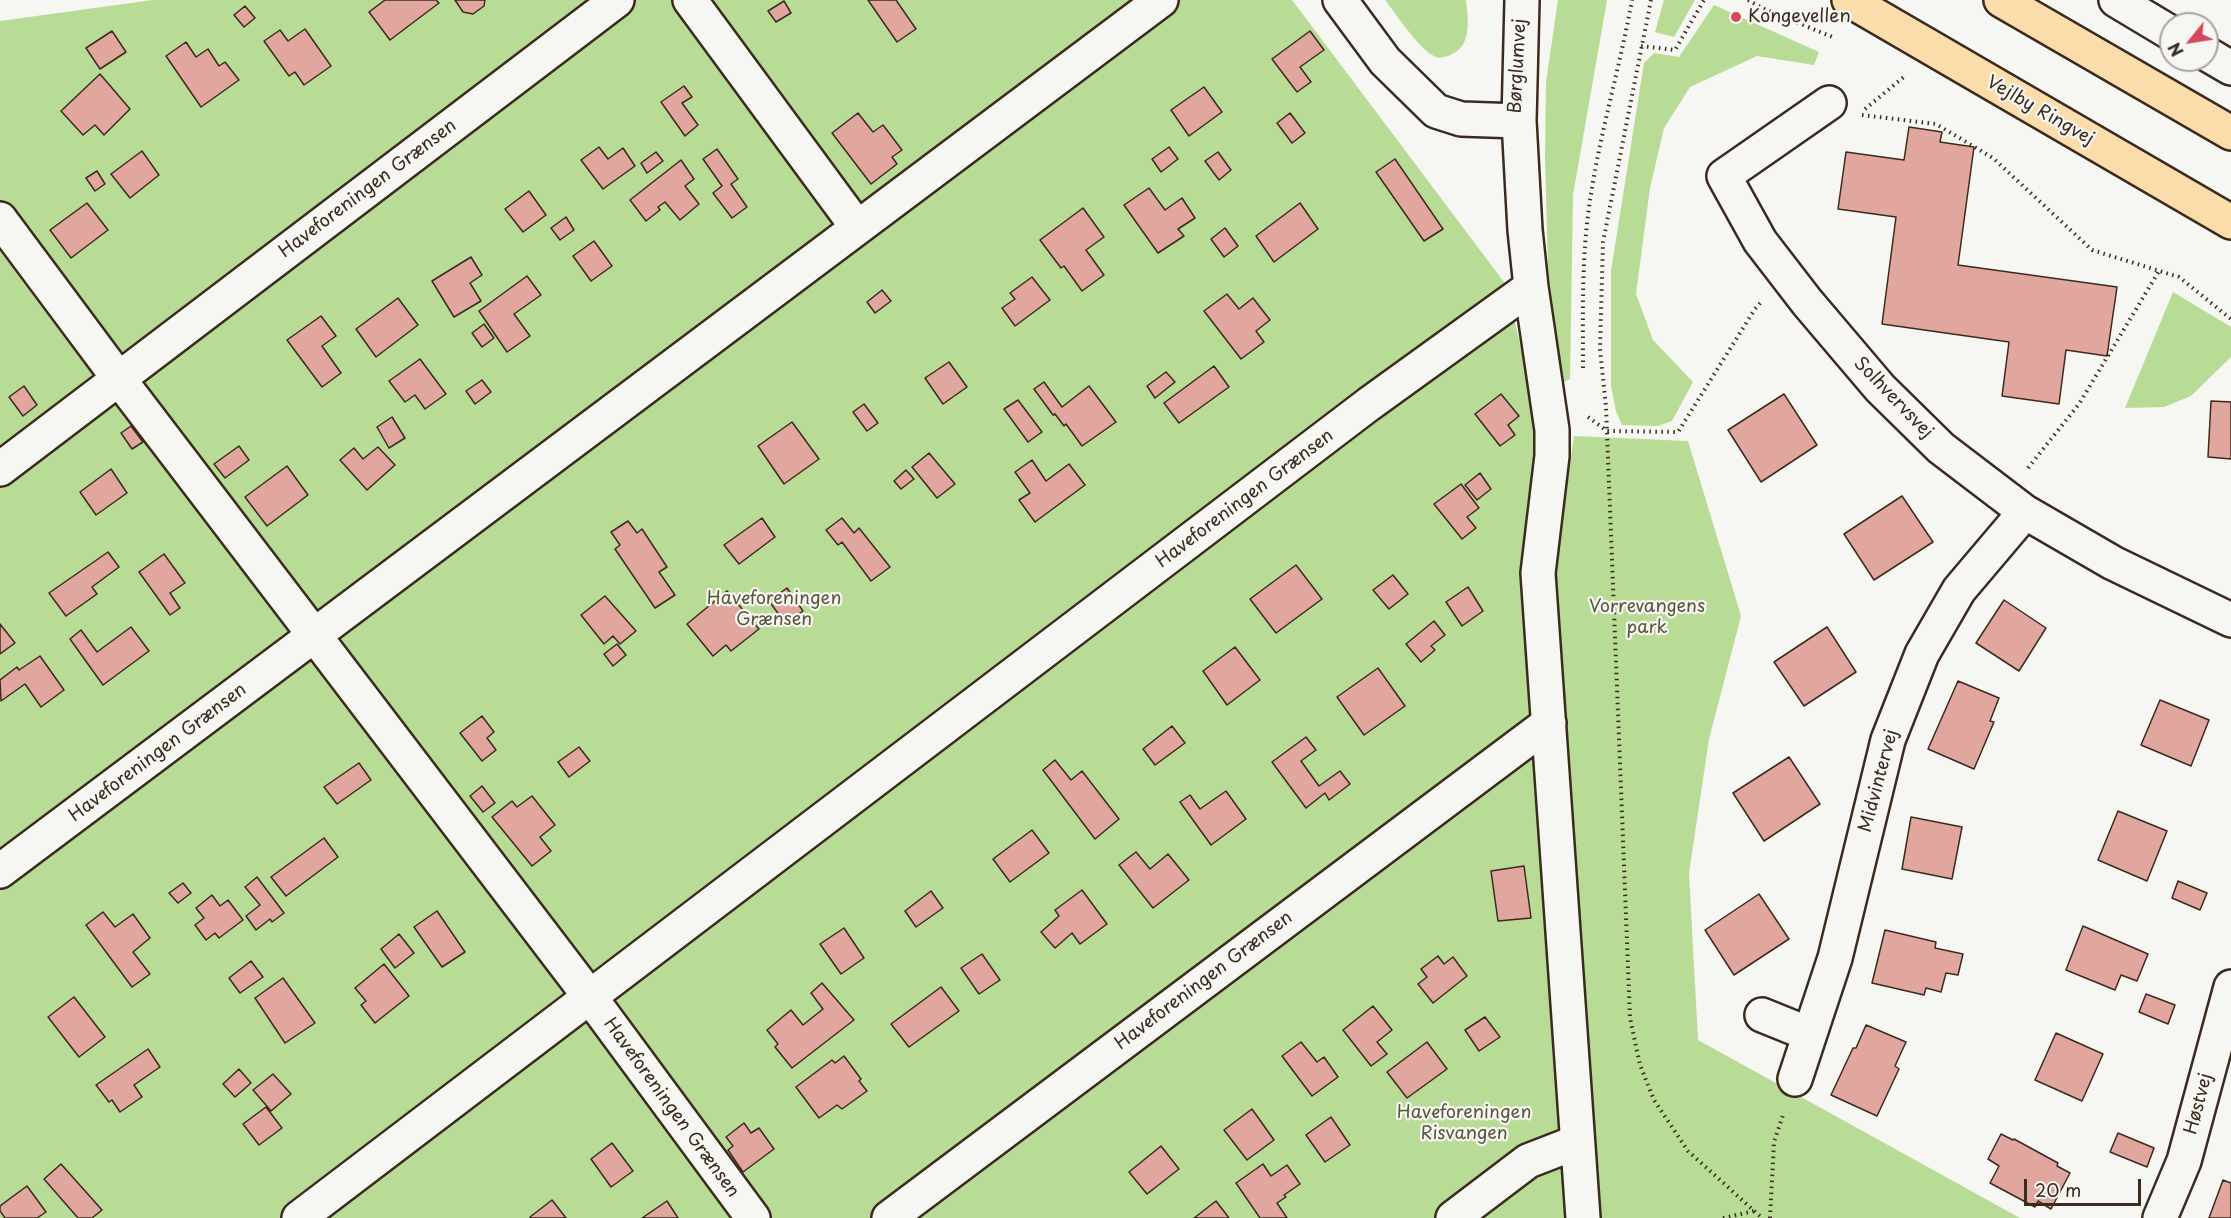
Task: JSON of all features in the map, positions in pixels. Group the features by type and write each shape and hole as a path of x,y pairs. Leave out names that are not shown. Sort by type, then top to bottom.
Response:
{"main road":[{"name":"Vejlby Ringvej","path":"1849,0 2231,222"},
{"path":"2001,0 2231,133"}],"street":[{"name":"Haveforeningen Grænsen","path":"0,469 617,0"},
{"path":"690,0 857,227"},
{"name":"Haveforeningen Grænsen","path":"0,871 1161,0"},
{"name":"Børglumvej","path":"1340,0 1385,61 1436,111 1461,119 1519,121 1522,0"},
{"path":"2116,0 2159,26"},
{"name":"Solhvervsvej","path":"1829,103 1724,176 1760,241 1786,276 1880,388 1941,448 2015,504 2114,563 2231,620"},
{"path":"1519,121 1525,230 1531,287 1552,430 1552,456 1538,573 1583,1218"},
{"name":"Haveforeningen Grænsen","path":"0,219 590,998 753,1218"},
{"name":"Haveforeningen Grænsen","path":"299,1218 1369,404 1531,287"},
{"name":"Midvintervej","path":"1795,1079 1835,958 1888,740 1922,654 1959,590 2015,504"},
{"name":"Haveforeningen Grænsen","path":"889,1218 1549,723"},
{"name":"Høstvej","path":"2160,1218 2184,1161 2231,987"},
{"path":"1762,1015 1809,1034"},
{"path":"1453,1218 1528,1161 1577,1142"}],"path":[{"path":"1583,378 1586,234 1603,131 1632,0"},
{"path":"1651,0 1603,242 1600,349 1606,408 1630,1018 1640,1065 1654,1100 1688,1151 1762,1218"},
{"path":"1641,46 1675,50 1704,0"},
{"path":"1748,0 1845,42"},
{"path":"1936,50 1858,115 1936,124 1993,158 2092,250 2179,278 2231,319"},
{"path":"1895,69 1916,81"},
{"path":"2015,504 2079,404 2159,271"},
{"path":"1582,413 1607,431 1678,432 1755,309 1786,276"},
{"path":"1770,1218 1774,1142 1795,1079"},
{"path":"1723,1218 1754,1211"}],"green space":[{"name":"Haveforeningen Grænsen","path":"153,0 1292,0 1507,286 1541,440 1521,581 1566,1218 0,1218 0,21"},
{"path":"1385,0 1466,0 1467,32 1462,46 1448,56 1439,58 1434,56 1415,39"},
{"path":"1558,0 1607,0 1573,195 1570,379 1562,383 1548,266 1545,157 1546,82"},
{"path":"1664,0 1695,0 1674,37 1655,32"},
{"path":"1714,5 1819,52 1814,65 1757,56 1690,87 1664,128 1650,188 1636,294 1653,340 1693,382 1672,421 1658,426 1622,425 1616,411 1611,386 1611,271 1644,63 1654,53 1679,57"},
{"path":"2173,292 2231,327 2231,357 2191,396 2164,407 2125,408"},
{"name":"Vorrevangens park","path":"1574,436 1688,441 1741,616 1709,739 1689,873 1698,1040 2020,1218 1599,1218 1553,580"}],"building":[{"path":"385,0 436,0 439,3 390,40 369,12"},
{"path":"455,0 485,0 484,6 473,14 463,12"},
{"path":"868,0 896,0 916,29 897,42"},
{"path":"784,1 791,13 776,22 768,11"},
{"path":"245,6 255,18 244,27 234,15"},
{"path":"305,29 331,66 304,85 295,72 289,76 264,41 280,30 288,41"},
{"path":"112,31 126,52 100,69 86,48"},
{"path":"1310,31 1324,50 1300,67 1311,82 1297,92 1272,59"},
{"path":"186,42 196,57 208,49 219,66 225,62 239,80 201,107 166,56"},
{"path":"100,74 130,109 104,135 95,125 83,135 61,111"},
{"path":"684,86 692,97 682,103 698,125 685,136 661,102"},
{"path":"1204,87 1222,112 1189,136 1171,110"},
{"path":"858,113 873,132 883,125 902,150 892,157 897,164 871,184 832,133"},
{"path":"1290,113 1305,133 1292,143 1277,123"},
{"path":"1909,127 1942,132 1940,142 1974,147 1958,265 2117,287 2107,356 2066,350 2059,404 2002,396 2009,342 1882,324 1896,217 1838,209 1846,152 1904,160"},
{"path":"599,147 608,159 623,148 635,166 603,189 581,160"},
{"path":"1169,147 1178,159 1161,172 1152,159"},
{"path":"717,149 738,179 731,184 747,207 732,218 713,193 722,186 703,159"},
{"path":"142,151 159,175 130,198 111,174"},
{"path":"656,152 663,161 647,173 641,163"},
{"path":"1218,152 1231,170 1219,180 1205,161"},
{"path":"1395,159 1443,229 1424,241 1376,172"},
{"path":"681,160 694,179 685,186 699,204 680,220 665,202 658,207 660,210 646,221 630,200"},
{"path":"97,171 105,184 95,191 86,178"},
{"path":"1149,188 1165,210 1182,198 1195,218 1178,229 1184,236 1158,253 1124,205"},
{"path":"529,191 546,215 523,232 505,209"},
{"path":"87,203 108,230 71,258 50,230"},
{"path":"1300,203 1318,229 1274,262 1256,236"},
{"path":"1083,208 1104,237 1086,250 1104,275 1082,291 1064,266 1061,268 1040,240"},
{"path":"566,217 574,230 560,240 551,228"},
{"path":"1225,228 1238,246 1224,257 1211,239"},
{"path":"594,241 612,266 591,281 573,256"},
{"path":"471,257 482,275 470,283 481,301 454,317 432,281"},
{"path":"527,276 541,295 514,314 530,336 507,352 479,311"},
{"path":"1032,277 1050,300 1015,326 1002,308 1015,299 1010,293"},
{"path":"882,290 891,301 875,313 867,302"},
{"path":"1227,294 1239,309 1253,298 1270,320 1256,331 1264,342 1241,359 1204,311"},
{"path":"398,298 418,325 376,357 356,329"},
{"path":"321,316 336,336 322,346 341,373 322,387 287,340"},
{"path":"484,324 494,338 482,347 472,333"},
{"path":"420,359 446,394 425,409 415,395 405,402 389,381"},
{"path":"949,362 967,387 943,404 925,378"},
{"path":"1214,366 1229,387 1179,423 1164,403"},
{"path":"1166,372 1175,382 1155,398 1147,386"},
{"path":"482,380 491,392 475,404 466,391"},
{"path":"1044,382 1062,407 1089,386 1116,422 1082,446 1066,424 1064,426 1055,414 1053,415 1034,389"},
{"path":"24,386 37,405 23,416 9,397"},
{"path":"1501,394 1519,416 1508,425 1515,435 1500,446 1475,414"},
{"path":"1784,394 1817,445 1761,482 1728,430"},
{"path":"1018,400 1042,432 1028,442 1004,409"},
{"path":"2211,401 2231,402 2231,459 2208,457"},
{"path":"864,404 878,423 867,431 853,412"},
{"path":"392,417 405,438 389,448 377,427"},
{"path":"792,422 819,459 784,484 758,446"},
{"path":"131,426 143,442 132,449 121,433"},
{"path":"239,446 249,460 225,478 214,464"},
{"path":"378,447 395,465 367,490 340,460 354,448 363,459"},
{"path":"929,453 955,484 937,498 912,467"},
{"path":"1032,460 1046,481 1069,464 1085,485 1035,522 1019,500 1030,493 1015,472"},
{"path":"287,466 308,495 267,526 245,497"},
{"path":"111,469 127,493 96,515 80,492"},
{"path":"906,470 914,479 901,489 894,481"},
{"path":"1480,473 1491,489 1477,500 1465,485"},
{"path":"1461,484 1479,508 1467,517 1476,528 1462,539 1434,504"},
{"path":"1902,496 1933,542 1874,580 1844,534"},
{"path":"762,518 775,537 739,564 724,545"},
{"path":"842,518 854,533 859,528 890,567 871,581 842,542 838,545 826,530"},
{"path":"628,521 637,533 642,529 667,567 659,572 675,595 655,608 615,549 620,545 611,532"},
{"path":"108,552 119,567 92,587 97,594 66,616 49,593"},
{"path":"164,554 185,583 170,593 180,608 170,615 139,572"},
{"path":"1296,565 1322,599 1276,633 1250,599"},
{"path":"1393,575 1408,594 1389,609 1373,590"},
{"path":"1468,587 1483,611 1462,626 1446,602"},
{"path":"787,588 803,611 785,623 769,601"},
{"path":"727,591 759,629 731,651 726,645 713,656 687,624"},
{"path":"605,596 636,631 620,644 613,636 604,644 581,615"},
{"path":"2004,600 2046,628 2019,671 1976,643"},
{"path":"1434,621 1445,635 1431,646 1435,650 1421,662 1406,644"},
{"path":"0,624 15,643 0,654"},
{"path":"131,627 149,651 103,685 70,639 81,630 97,652"},
{"path":"1827,627 1856,672 1804,706 1774,662"},
{"path":"617,644 626,655 613,666 604,654"},
{"path":"1235,647 1260,680 1227,705 1203,671"},
{"path":"40,656 64,690 41,707 25,684 1,701 0,680 17,667 19,670"},
{"path":"1378,668 1405,706 1364,735 1337,697"},
{"path":"1958,681 1999,698 1990,721 1994,722 1974,769 1928,749"},
{"path":"2160,700 2209,720 2191,766 2141,745"},
{"path":"482,716 494,732 487,738 496,750 482,761 460,733"},
{"path":"1172,726 1185,743 1155,765 1143,749"},
{"path":"1306,737 1316,750 1301,761 1319,786 1340,771 1350,784 1329,800 1325,793 1306,808 1272,762"},
{"path":"579,747 590,761 569,777 558,762"},
{"path":"1789,757 1820,804 1764,841 1733,793"},
{"path":"1055,760 1071,780 1082,771 1119,819 1095,839 1043,770"},
{"path":"359,763 371,780 337,804 324,787"},
{"path":"482,786 495,803 483,812 470,796"},
{"path":"1226,791 1246,819 1211,845 1180,802 1190,795 1200,809"},
{"path":"532,796 555,825 540,837 551,851 532,866 492,817 512,801 517,807"},
{"path":"2118,811 2167,831 2147,881 2098,860"},
{"path":"1911,817 1962,827 1952,879 1902,869"},
{"path":"1032,830 1049,853 1010,882 993,859"},
{"path":"324,838 338,857 286,896 271,877"},
{"path":"1136,852 1150,869 1168,854 1189,880 1153,908 1119,865"},
{"path":"1524,866 1531,918 1498,921 1491,871"},
{"path":"257,877 284,913 272,922 270,919 256,930 246,916 260,905 245,887"},
{"path":"2178,881 2207,893 2200,910 2172,898"},
{"path":"183,883 191,893 178,903 169,893"},
{"path":"1082,890 1107,924 1080,944 1072,933 1055,948 1041,932 1059,916 1055,910"},
{"path":"931,891 943,908 916,927 905,911"},
{"path":"1759,894 1789,939 1734,975 1705,930"},
{"path":"212,895 220,906 228,900 243,920 219,938 215,933 206,940 195,925 204,918 196,908"},
{"path":"437,911 465,952 442,967 414,927"},
{"path":"103,912 115,927 133,914 150,938 133,952 150,974 132,987 86,925"},
{"path":"2083,926 2148,954 2137,981 2121,975 2115,990 2066,970"},
{"path":"844,928 864,958 841,974 820,944"},
{"path":"1885,930 1936,942 1935,948 1963,954 1958,975 1946,973 1941,992 1926,988 1924,995 1872,983"},
{"path":"399,934 414,953 395,968 381,949"},
{"path":"982,954 1000,980 979,994 961,968"},
{"path":"1438,956 1444,964 1453,957 1467,976 1433,1003 1418,984 1427,977 1421,969"},
{"path":"251,961 263,977 240,993 229,978"},
{"path":"384,964 409,996 375,1023 361,1005 366,1001 355,988"},
{"path":"283,978 315,1023 285,1043 255,998"},
{"path":"822,983 854,1020 792,1068 775,1047 778,1044 767,1030 791,1010 803,1025 823,1009 811,993"},
{"path":"941,987 959,1011 909,1047 891,1024"},
{"path":"2146,994 2175,1005 2168,1024 2139,1012"},
{"path":"74,997 105,1037 79,1057 48,1017"},
{"path":"1373,1006 1392,1030 1377,1042 1387,1054 1371,1066 1343,1030"},
{"path":"1485,1017 1500,1037 1479,1051 1465,1030"},
{"path":"1866,1025 1906,1042 1895,1066 1899,1069 1877,1116 1831,1095"},
{"path":"2056,1033 2103,1054 2082,1101 2035,1080"},
{"path":"1301,1042 1317,1062 1324,1057 1338,1077 1312,1096 1282,1056"},
{"path":"1427,1042 1447,1069 1407,1098 1387,1072"},
{"path":"148,1049 160,1067 134,1085 142,1097 120,1112 112,1100 109,1102 96,1085"},
{"path":"844,1056 867,1091 842,1109 837,1105 819,1118 796,1087 832,1060 835,1063"},
{"path":"239,1069 251,1083 235,1097 223,1084"},
{"path":"273,1074 291,1094 271,1111 253,1090"},
{"path":"266,1107 282,1128 259,1145 243,1124"},
{"path":"1252,1109 1274,1140 1247,1160 1224,1130"},
{"path":"1331,1117 1350,1145 1325,1162 1306,1135"},
{"path":"744,1123 751,1133 759,1128 774,1149 743,1172 728,1150 733,1146 726,1137"},
{"path":"2118,1133 2154,1148 2147,1167 2110,1152"},
{"path":"2001,1134 2058,1163 2057,1166 2070,1173 2051,1209 2038,1201 2035,1207 1990,1183 1999,1166 1988,1159"},
{"path":"612,1143 633,1171 611,1187 591,1159"},
{"path":"1161,1146 1179,1169 1147,1194 1129,1172"},
{"path":"61,1164 102,1210 92,1218 78,1218 44,1179"},
{"path":"1263,1164 1271,1176 1287,1165 1300,1184 1277,1203 1287,1218 1260,1218 1236,1183"},
{"path":"2223,1180 2231,1183 2231,1218 2209,1218"},
{"path":"27,1186 46,1212 37,1218 5,1218 0,1211 0,1206"},
{"path":"552,1200 566,1218 530,1217"},
{"path":"667,1201 678,1218 642,1218"},
{"path":"1216,1201 1229,1218 1194,1218"}],"place":[{"name":"Kongevellen","path":"1736,17"}],"park label":[{"name":"Haveforeningen Risvangen","path":"1464,1123"}]}
